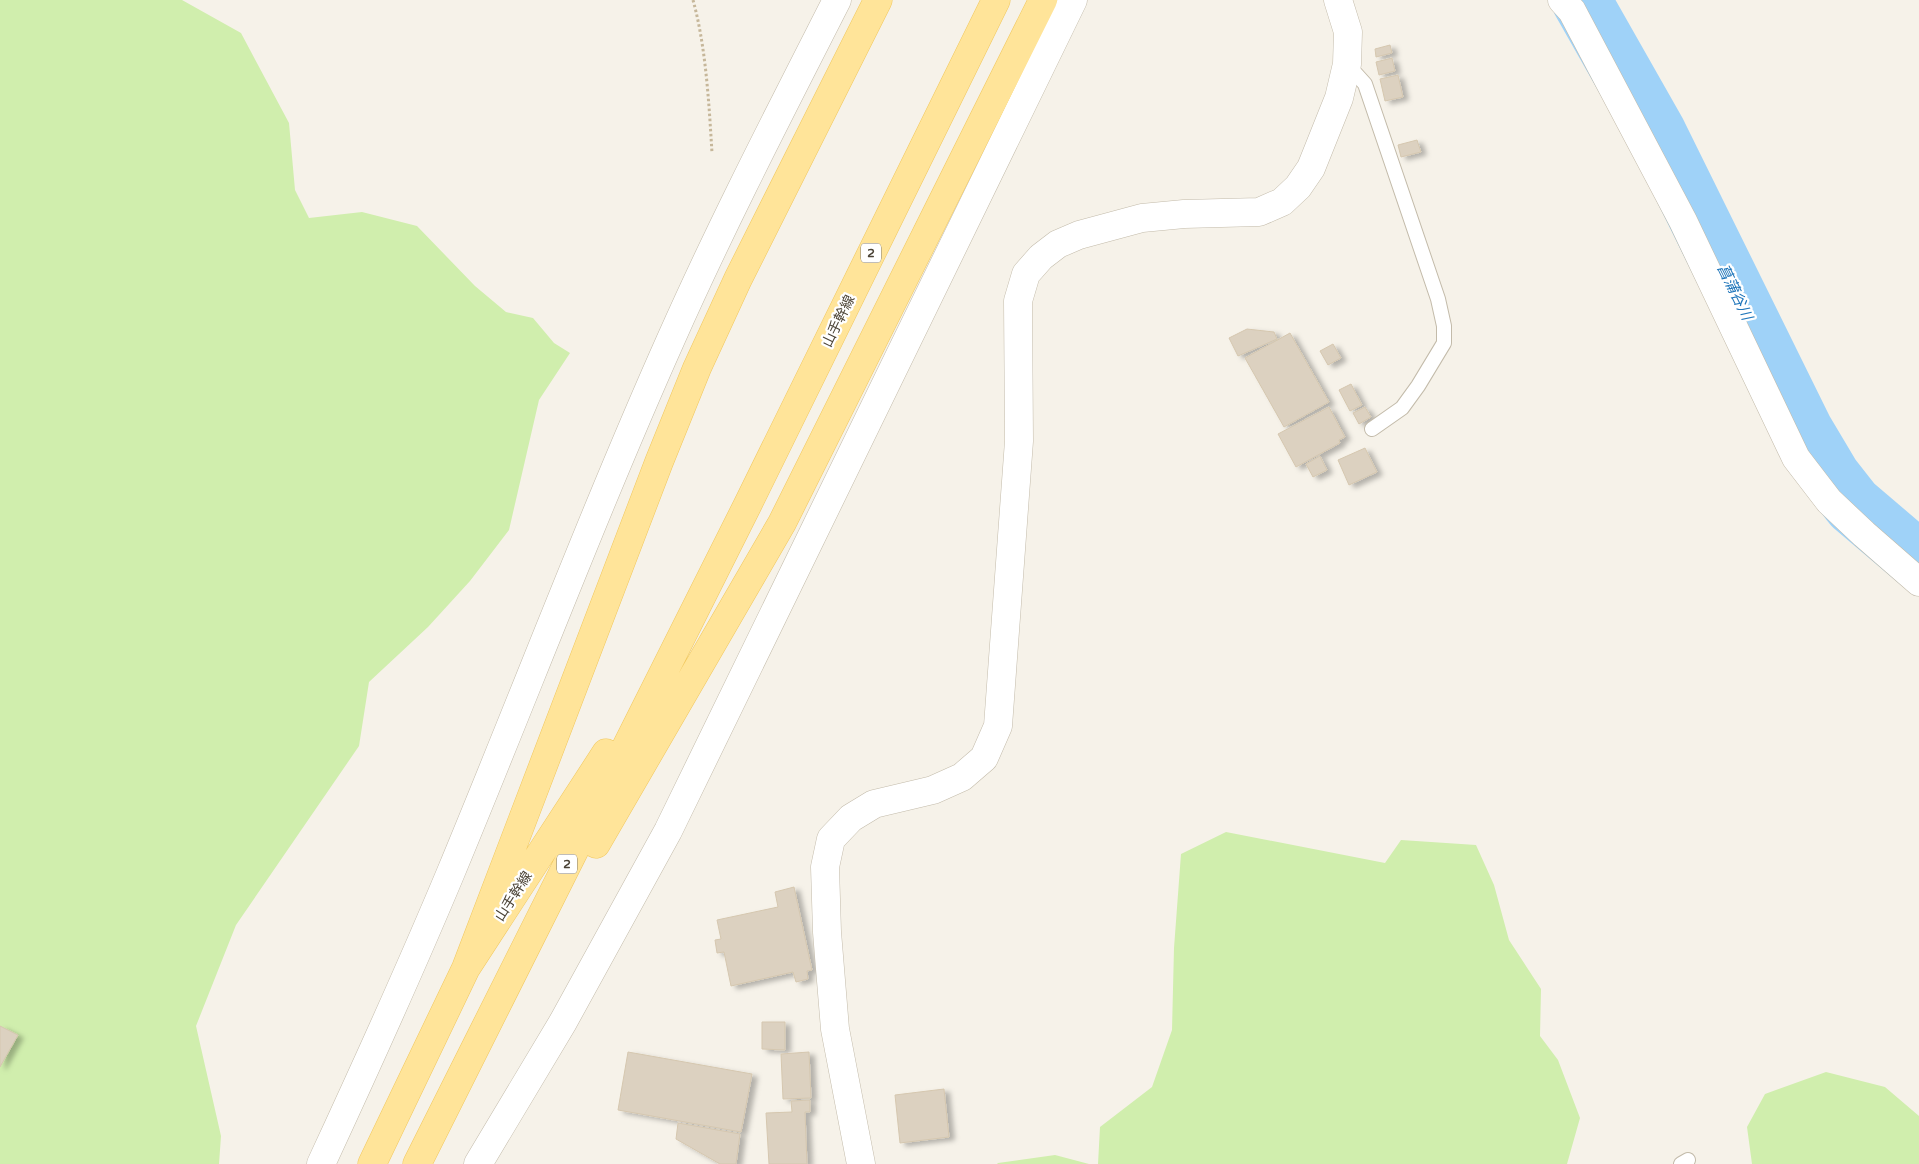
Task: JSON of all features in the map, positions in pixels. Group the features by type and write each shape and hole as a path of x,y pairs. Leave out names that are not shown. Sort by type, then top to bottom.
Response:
{"main road":[{"path":"466,968 658,462 696,368 738,279 878,0"},
{"name":"山手幹線","path":"417,1164 747,506 996,0"},
{"path":"456,1086 782,522 1043,0"},
{"name":"山手幹線","path":"372,1164 466,968 678,642"}],"street":[{"path":"321,1164 389,1016 447,881 673,333 713,245 837,0"},
{"path":"478,1164 563,1022 668,831 1073,0"},
{"path":"861,1164 836,1029 827,932 825,867 831,839 851,818 874,804 933,790 962,777 984,758 998,726 1020,441 1018,301 1026,274 1041,257 1058,244 1079,235 1142,218 1184,214 1259,212 1282,202 1298,187 1311,168 1339,98 1347,64 1348,32 1338,0"},
{"path":"1562,0 1572,11 1683,221 1796,458 1829,502 1919,582"}],"lane":[{"path":"1347,64 1365,84 1438,300 1444,326 1444,343 1418,386 1402,408 1372,429"}],"path":[{"path":"694,0 699,22 712,153"}],"green space":[{"path":"0,0 182,0 241,33 289,123 295,190 309,218 362,212 417,226 475,286 506,312 533,318 554,343 570,353 539,400 509,530 470,581 428,627 369,682 359,746 236,925 196,1026 221,1136 219,1164 0,1164"},
{"path":"1226,832 1385,863 1401,840 1476,845 1494,885 1509,940 1541,989 1540,1036 1558,1060 1580,1118 1567,1164 1098,1164 1100,1127 1152,1087 1172,1030 1174,948 1181,854"},
{"path":"1826,1072 1885,1087 1919,1116 1919,1164 1752,1164 1747,1127 1765,1094"},
{"path":"1055,1155 1089,1164 997,1164 998,1163"}],"building":[{"path":"1390,45 1392,53 1376,57 1375,49"},
{"path":"1392,58 1395,71 1379,75 1376,62"},
{"path":"1398,75 1403,97 1385,101 1380,79"},
{"path":"1417,140 1421,152 1401,157 1398,145"},
{"path":"1247,329 1274,332 1277,339 1238,356 1229,338"},
{"path":"1290,333 1329,402 1284,427 1245,358"},
{"path":"1333,344 1341,358 1328,365 1320,351"},
{"path":"1351,384 1362,405 1350,411 1339,390"},
{"path":"1329,407 1345,437 1339,440 1340,443 1296,467 1278,434"},
{"path":"1365,407 1371,417 1359,424 1353,413"},
{"path":"1365,448 1377,472 1349,485 1338,460"},
{"path":"1320,456 1327,470 1313,477 1306,464"},
{"path":"794,887 812,970 807,971 808,979 796,982 793,972 731,986 724,952 717,953 715,940 721,939 717,920 778,907 775,892"},
{"path":"762,1022 785,1022 785,1050 762,1049"},
{"path":"0,1026 18,1035 0,1067"},
{"path":"628,1052 752,1074 741,1132 618,1110"},
{"path":"809,1052 811,1098 783,1099 781,1054"},
{"path":"944,1089 949,1137 900,1143 895,1095"},
{"path":"810,1100 810,1112 805,1112 807,1164 769,1164 766,1113 792,1112 791,1101"},
{"path":"678,1123 740,1134 736,1164 720,1164 676,1139"}],"waterway":[{"name":"菖蒲谷川","path":"1581,0 1656,132 1803,430 1831,477 1853,505 1919,561"}]}
